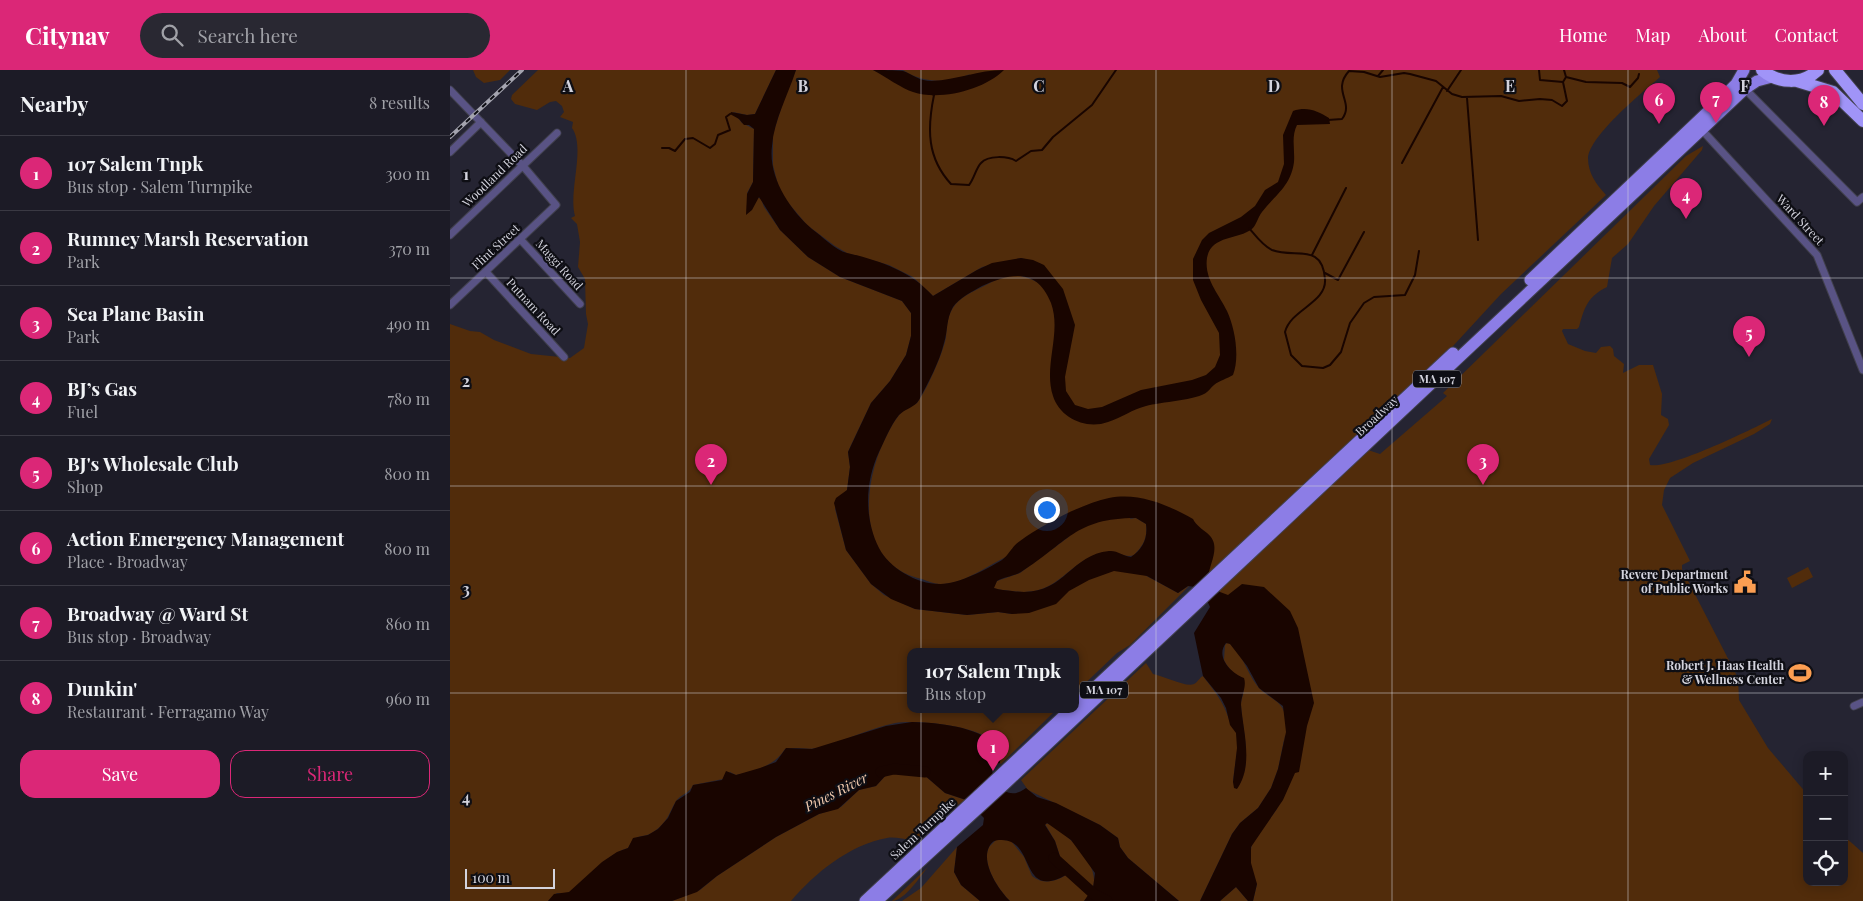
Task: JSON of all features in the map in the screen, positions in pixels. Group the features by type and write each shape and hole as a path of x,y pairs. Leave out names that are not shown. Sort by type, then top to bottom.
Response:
{"highway":[{"path":"1798,81 1818,70"},
{"path":"1835,70 1863,104"},
{"path":"1767,74 1785,81 1798,81 1833,92 1863,121"}],"main road":[{"name":"Broadway","path":"1215,582 1705,115 1736,84 1744,70"},
{"name":"Broadway","path":"1079,701 1215,582 1745,89 1767,74"},
{"name":"Broadway","path":"1079,708 1201,594"},
{"name":"MA 107","path":"1002,780 1067,713"},
{"name":"Broadway","path":"1002,780 1074,713"},
{"name":"Salem Turnpike","path":"877,901 1002,780"},
{"name":"Salem Turnpike","path":"865,901 972,808"}],"street":[{"path":"1745,89 1857,202 1863,196"},
{"path":"450,90 523,166"},
{"path":"450,152 481,122"},
{"name":"Ward Street","path":"1702,130 1817,255 1863,370"},
{"name":"Woodland Road","path":"450,235 557,133"},
{"name":"Flint Street","path":"450,305 556,205 523,166"},
{"name":"Maggi Road","path":"521,240 580,304"},
{"name":"Putnam Road","path":"486,272 564,357"},
{"path":"1854,706 1863,702"}],"shaded area":[{"path":"473,70 510,70 500,80 484,83 476,77"},
{"path":"538,70 776,70 755,114 747,115 733,112 742,123 754,129 753,182 747,193 761,199 764,207 780,230 808,257 840,277 902,301 911,313 911,336 906,355 890,381 871,403 851,445 848,452 850,467 847,490 835,509 846,550 871,584 884,595 915,609 967,615 998,612 1012,614 1108,568 1141,573 1178,593 1190,585 1130,645 1117,653 1079,689 1079,648 907,648 907,713 1053,713 1001,764 999,763 994,768 999,761 996,747 987,737 963,728 932,723 895,723 822,747 785,749 776,759 757,770 736,775 730,772 723,779 693,785 676,801 660,827 647,835 635,839 628,848 610,857 566,894 557,893 548,901 450,901 450,324 470,331 480,332 494,340 531,354 570,358 584,348 588,324 585,279 578,267 580,242 577,224 571,218 575,216 573,206 577,158 576,136 572,128 573,122 560,117 564,112 562,106 556,101 550,102 537,110 515,104 511,99 512,95"},
{"path":"796,70 873,70 888,77 955,92 970,74 944,81 935,81 918,78 903,70 1657,70 1660,77 1618,114 1591,149 1588,158 1589,169 1606,195 1501,294 1442,358 1383,409 1360,436 1368,450 1380,454 1447,396 1443,393 1686,156 1703,146 1702,150 1654,206 1628,244 1612,258 1607,287 1595,294 1588,303 1579,327 1577,329 1563,329 1562,331 1568,344 1585,351 1596,353 1601,347 1610,346 1613,349 1614,356 1624,364 1623,373 1639,365 1653,365 1662,394 1661,415 1668,419 1669,425 1649,459 1650,465 1660,465 1692,455 1772,419 1770,424 1754,434 1693,463 1670,478 1664,490 1662,505 1690,561 1682,565 1682,569 1738,678 1739,700 1768,748 1803,789 1803,886 1848,886 1848,840 1863,853 1863,901 1253,901 1257,884 1240,871 1250,857 1252,843 1277,809 1285,735 1278,769 1271,788 1258,808 1240,823 1232,834 1200,901 1179,901 1128,858 1120,847 1118,838 1100,825 1028,790 1021,780 1146,663 1153,674 1186,684 1194,684 1203,676 1216,693 1237,735 1237,753 1233,782 1237,788 1242,779 1246,758 1241,704 1243,691 1242,685 1224,660 1225,645 1228,642 1233,647 1259,688 1281,706 1285,715 1286,693 1195,578 1198,543 1133,513 1130,519 1136,518 1146,524 1144,541 1134,555 1127,556 1110,552 1101,553 1088,558 1051,585 1040,590 1028,592 993,588 997,581 1020,573 1070,536 1014,554 966,578 940,584 900,570 884,556 874,538 869,517 869,495 873,472 880,451 894,422 904,410 917,403 930,381 945,343 952,309 961,299 1000,278 1018,276 1032,279 1039,283 1041,264 1021,258 982,267 933,296 913,277 889,265 847,253 835,246 807,225 780,193 773,165 773,134 786,93"},
{"path":"1808,567 1813,577 1792,588 1787,578"},
{"path":"903,768 923,774 945,793 966,800 945,812 918,839 887,838 859,847 846,854 811,880 791,901 672,901 700,890 717,876 776,837 819,814 841,807 859,790 876,786 887,774"},
{"path":"1050,823 1069,838 1086,858 1092,869 1094,880 1092,891 1084,901 1010,901 992,876 987,861 989,847 997,839 1011,841 1024,857 1032,876 1040,881 1049,882 1058,879 1066,875 1055,841 1045,824"},
{"path":"957,847 954,872 961,885 980,901 902,901 921,888"},
{"path":"928,867 907,893 892,901"},
{"path":"1236,887 1248,901 1220,901"}],"water":[{"path":"776,70 796,70 778,117 773,136 773,169 782,192 796,212 812,229 842,251 882,263 904,273 933,296 992,263 1021,258 1033,260 1044,265 1063,289 1075,325 1065,377 1066,391 1075,405 1088,409 1102,407 1141,390 1192,380 1206,375 1215,367 1220,355 1219,333 1201,300 1193,280 1193,259 1202,240 1209,233 1241,217 1255,206 1265,190 1278,182 1284,164 1283,135 1293,111 1312,110 1329,118 1330,124 1297,125 1294,139 1294,162 1290,178 1282,190 1262,212 1252,229 1214,245 1207,258 1210,280 1227,311 1234,334 1236,360 1233,375 1216,383 1208,391 1196,397 1146,406 1100,424 1083,423 1075,420 1056,404 1050,385 1055,326 1051,303 1045,291 1030,278 1012,276 1003,278 970,292 953,307 949,316 942,350 933,372 919,400 899,415 890,428 874,464 869,488 868,500 871,525 879,548 897,568 922,581 946,584 972,576 1002,560 1018,543 1039,528 1062,516 1098,501 1109,498 1131,497 1153,501 1183,514 1193,519 1207,533 1214,543 1214,554 1208,577 1220,592 1228,595 1242,584 1264,587 1290,611 1298,628 1314,703 1307,726 1299,772 1295,773 1283,800 1251,847 1251,863 1257,884 1253,901 1248,901 1236,887 1220,901 1200,901 1232,834 1240,823 1258,808 1271,788 1278,769 1286,732 1283,706 1259,688 1247,666 1230,644 1226,643 1223,648 1223,659 1245,681 1241,705 1246,748 1245,769 1237,789 1234,788 1237,748 1236,733 1230,725 1226,708 1221,698 1203,676 1194,633 1210,607 1206,598 1196,587 1188,586 1178,593 1147,576 1114,571 1089,580 1069,591 1056,604 1029,613 1012,614 998,612 967,615 915,609 891,599 871,584 846,550 834,503 836,498 847,490 850,467 848,452 871,403 890,381 906,355 911,336 911,313 902,301 840,277 808,257 780,230 759,197 752,210 746,215 747,194 753,182 754,129 749,125 744,125 739,119 730,114 731,112 747,115 755,114","holes":["1136,518 1146,524 1144,543 1131,557 1112,551 1095,554 1084,560 1055,583 1043,589 1029,592 994,588 997,581 1021,572 1085,527 1115,519"]},
{"path":"873,70 903,71 920,79 932,81 1004,70 974,88 961,92 936,95 913,92"},
{"path":"912,722 957,727 978,734 997,745 1000,763 995,764 992,771 997,783 1004,791 1014,793 1026,788 1037,797 1056,803 1100,825 1118,838 1120,847 1128,858 1179,901 1084,901 1093,888 1095,873 1071,840 1047,823 1045,825 1055,841 1066,875 1051,881 1041,880 1034,875 1025,857 1012,842 995,841 989,847 987,861 996,883 1010,901 980,901 961,885 954,872 957,847 983,825 984,818 966,800 945,793 923,774 903,768 887,774 876,786 859,790 838,809 819,814 776,837 717,876 697,892 672,901 548,901 554,894 569,892 602,862 617,852 628,848 633,838 648,835 658,829 668,818 676,801 690,792 693,785 722,780 726,771 736,775 776,762 786,748 812,749 886,726"}],"waterway":[{"path":"932,94 934,95 930,131 933,153 937,164 951,184 969,185 979,165 984,160 998,157 1016,161 1031,151 1042,150 1053,137 1092,105 1116,70"},
{"path":"1378,76 1383,70"},
{"path":"1447,91 1461,70"},
{"path":"1539,70 1540,80 1563,82 1566,77 1586,82 1622,83 1630,87 1639,74"},
{"path":"1564,70 1566,77"},
{"path":"1328,120 1342,119 1345,113 1346,107 1342,85 1349,71 1364,72 1380,77 1404,73 1410,74 1436,81 1452,94 1462,97 1501,96 1519,101 1552,100 1562,106 1567,101 1563,82"},
{"path":"1402,163 1443,87"},
{"path":"1467,98 1478,240"},
{"path":"662,148 669,148 675,151 685,139 693,138 710,148 715,144 718,135 730,130 726,117 730,114"},
{"path":"1312,255 1346,188"},
{"path":"1249,228 1262,243 1272,250 1313,256 1319,260 1323,268 1325,279 1324,287 1320,294 1294,317 1285,332 1291,355 1302,366 1323,368 1330,365 1341,352 1350,323 1364,303 1374,297 1405,295 1415,275 1419,251"},
{"path":"1325,273 1338,280 1364,232"},
{"name":"Pines River","path":"881,772 894,769 925,772"},
{"name":"Pines River","path":"1054,858 1095,895 1107,901"}],"railway":[{"path":"450,137 522,70"}],"place":[{"name":"Broadway @ Ward St","path":"1716,123"},
{"name":"Action Emergency Management","path":"1659,124"},
{"name":"Dunkin'","path":"1824,126"},
{"name":"BJ’s Gas","path":"1686,219"},
{"name":"BJ's Wholesale Club","path":"1749,357"},
{"name":"Rumney Marsh Reservation","path":"711,485"},
{"name":"Sea Plane Basin","path":"1483,485"},
{"name":"Revere Department of Public Works","path":"1745,582"},
{"name":"Robert J. Haas Health & Wellness Center","path":"1800,673"},
{"name":"107 Salem Tnpk","path":"993,771"}]}
